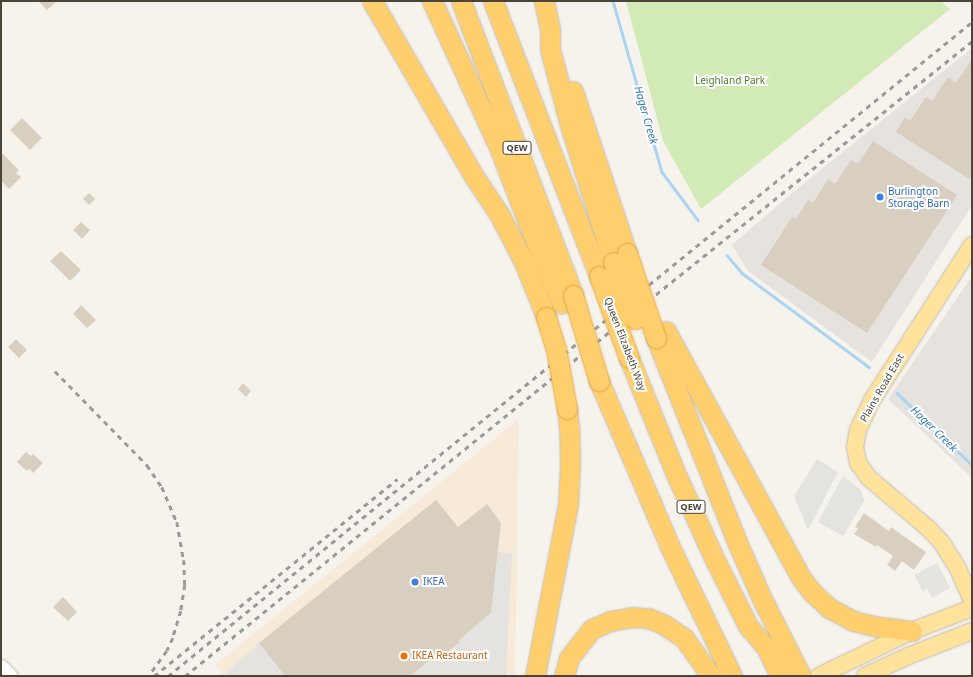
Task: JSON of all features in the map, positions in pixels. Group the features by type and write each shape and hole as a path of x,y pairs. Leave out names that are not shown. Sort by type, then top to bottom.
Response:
{"highway":[{"path":"372,1 475,178 499,214 524,262 546,317 556,349 569,428 570,467 568,505 535,676"},
{"path":"432,1 501,152 530,228 568,299"},
{"name":"QEW","path":"461,1 599,382 671,549 732,676"},
{"name":"Queen Elizabeth Way","path":"493,1 629,358 675,472 714,558 748,626 767,649 780,676"},
{"path":"544,1 550,29 560,46 587,135 620,258 656,338 737,542 762,600 799,674"},
{"path":"620,258 656,338 726,548 757,618 767,649"},
{"path":"656,338 801,578 812,592 829,608 853,620 880,627 912,631"},
{"path":"564,676 569,658 592,629 610,621 632,617 648,618 663,624 684,638 711,676"}],"main road":[{"name":"Plains Road East","path":"972,245 871,402 858,430 855,447 858,462 869,478 879,489 929,529 942,543 958,569 972,602"},
{"path":"818,676 912,631 972,608"},
{"path":"864,676 908,656 972,631"}],"street":[{"path":"1,666 11,676"}],"shaded area":[{"name":"Burlington Storage Barn","path":"972,48 972,205 872,362 748,271 732,245 798,188"},
{"path":"972,276 972,478 888,399"},
{"path":"954,387 972,407 972,417 949,391"},
{"name":"IKEA","path":"519,419 515,676 218,676 222,673 215,665"},
{"path":"817,459 838,472 808,530 794,496"},
{"path":"843,476 861,490 864,501 843,536 818,522"},
{"path":"498,552 512,553 506,676 410,676 436,655 440,658 459,644 460,639 491,613"},
{"path":"937,563 950,588 932,598 927,588 923,592 914,575"},
{"path":"259,643 285,676 223,676"}],"green space":[{"name":"Leighland Park","path":"626,1 941,1 950,9 701,209 663,141"}],"building":[{"path":"38,1 57,1 47,10"},
{"path":"972,59 972,174 969,179 896,132 905,117 910,121 926,97 932,101 948,77 956,83"},
{"path":"22,118 42,138 30,150 10,130"},
{"path":"873,141 957,195 867,333 761,265 792,217 796,219 808,200 813,203 828,179 835,184 851,160 858,164"},
{"path":"1,152 19,170 16,173 21,177 9,189 1,181"},
{"path":"89,193 95,199 89,205 83,199"},
{"path":"81,222 90,230 82,239 73,230"},
{"path":"61,251 81,270 70,281 50,261"},
{"path":"81,305 96,320 87,328 73,314"},
{"path":"16,339 27,350 19,358 8,347"},
{"path":"243,383 251,391 246,397 238,389"},
{"path":"26,452 31,456 33,454 43,463 33,473 29,469 27,471 17,462"},
{"name":"IKEA","path":"436,500 458,527 487,504 501,523 491,613 460,639 459,643 440,658 436,655 410,676 285,676 259,643"},
{"path":"864,513 889,531 891,527 926,552 914,570 902,561 895,571 887,565 893,556 877,545 876,547 854,534 858,529 855,527"},
{"path":"63,597 77,612 68,621 53,607"}],"waterway":[{"name":"Hager Creek","path":"613,1 662,172 698,220"},
{"name":"Hager Creek","path":"727,255 742,273 869,367"},
{"name":"Hager Creek","path":"897,393 972,465"}],"railway":[{"path":"168,676 972,22"},
{"path":"185,676 609,332 972,41"},
{"path":"55,371 147,465 162,487 177,522 184,560 185,585 181,611 173,638 167,651 149,676"},
{"path":"154,676 397,479"}],"place":[{"name":"Burlington Storage Barn","path":"880,197"},
{"name":"IKEA","path":"415,582"},
{"name":"IKEA Restaurant","path":"404,656"}]}
